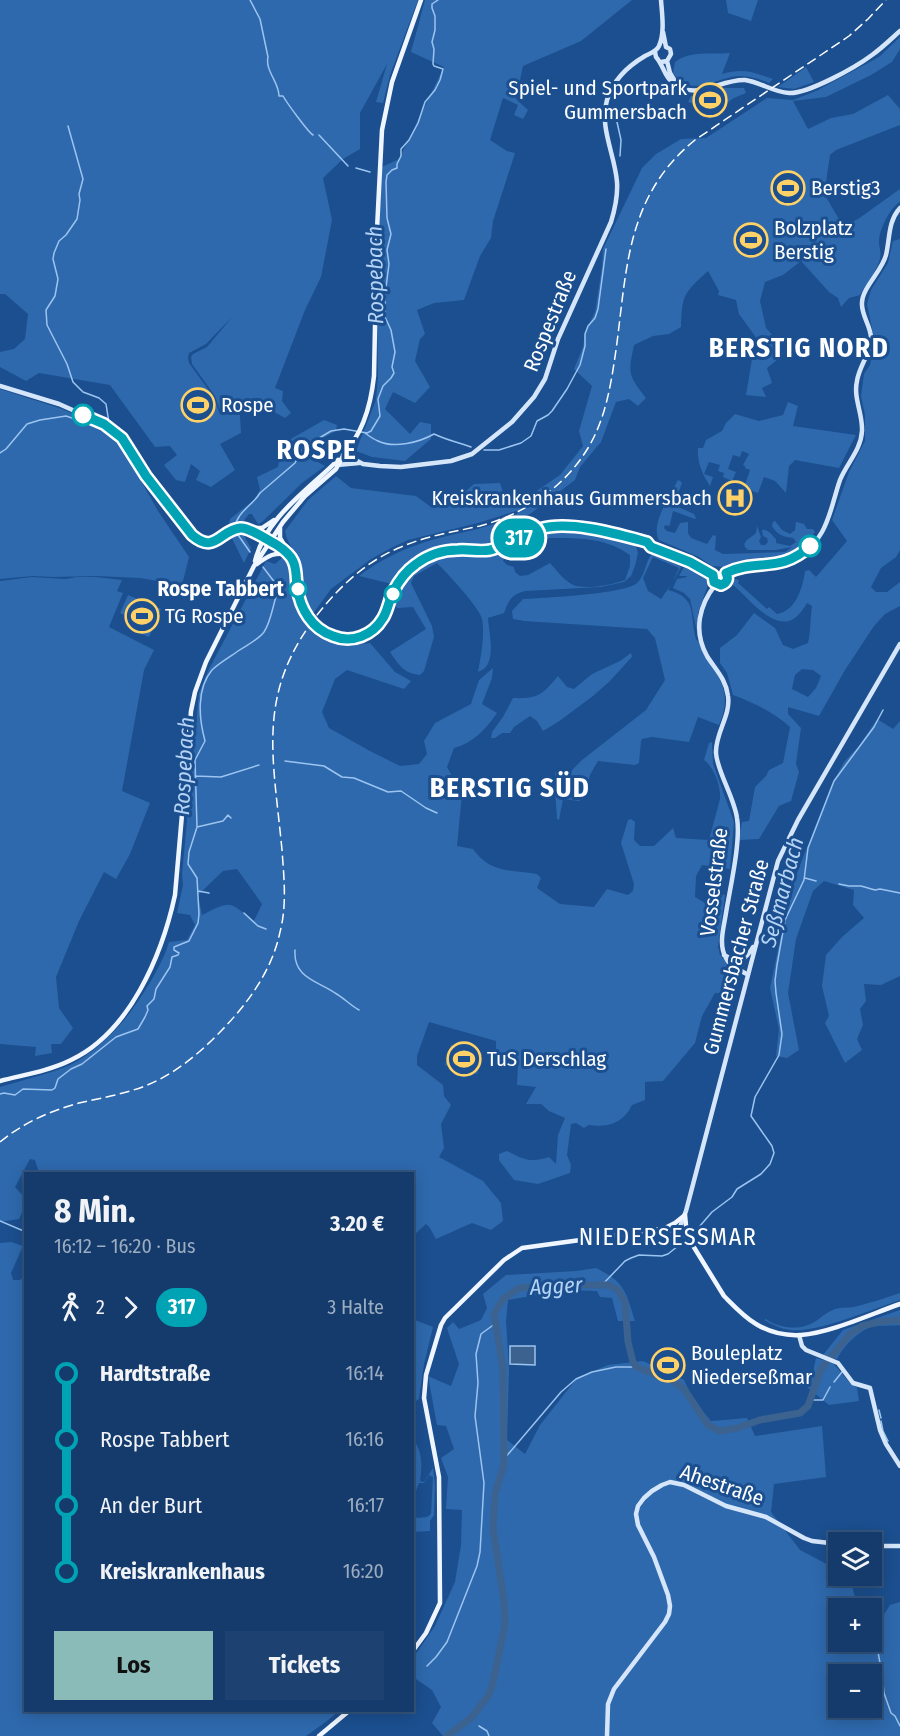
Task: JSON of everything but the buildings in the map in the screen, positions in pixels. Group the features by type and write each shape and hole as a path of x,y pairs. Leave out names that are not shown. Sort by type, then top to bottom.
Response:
{"main road":[{"path":"0,1081 68,1061 93,1046 115,1025 138,993 152,968 165,933 175,895 189,732 195,692 216,640 254,566 280,526 305,496 334,471 361,428 372,399 382,130 392,82 421,0"},
{"path":"254,566 260,546 277,519 290,503 344,454"},
{"path":"246,528 262,528 277,519"},
{"path":"280,526 280,538 290,555"},
{"path":"254,566 271,554 290,555"},
{"path":"414,1649 426,1633 440,1603 439,1477 424,1398 426,1375 445,1318 504,1260 522,1248 661,1229 675,1223 685,1215"},
{"path":"685,1215 688,1237 724,1296 754,1323 772,1331 799,1335 828,1329 900,1304"},
{"path":"661,1229 678,1232 688,1237"},
{"path":"319,1736 348,1712"}],"street":[{"path":"661,0 662,30 666,47 671,54 667,61 670,73 677,85"},
{"path":"662,30 656,52 668,78 677,85 698,91 731,82 753,81 785,93 802,92 871,56 900,31"},
{"name":"Rospestraße","path":"344,454 363,464 401,467 460,459 472,454 512,422 534,397 545,379 558,339 616,207 617,182 605,125 607,100 616,81 626,69 666,47"},
{"path":"661,62 667,61"},
{"path":"726,573 743,567 778,564 800,556 823,530 842,476 861,439 861,420 855,389 857,378 871,344 862,303 865,292 880,270 890,226 895,213 900,208"},
{"path":"0,387 59,405 113,430 128,446 155,488 192,535 203,543 213,542 235,530 246,528 290,555 295,567 301,603 307,616 322,631 333,637 357,638 378,625 405,574 413,566 432,555 444,551 499,548 540,529 563,525 647,542 651,547 714,574"},
{"path":"338,465 363,464"},
{"path":"722,570 728,578 721,585 716,584 713,580 714,574 722,570"},
{"name":"Vosselstraße","path":"716,584 704,602 699,629 704,649 722,676 729,697 728,711 716,749 717,761 738,822 734,867 722,940 724,955 732,965 747,974"},
{"name":"Gummersbacher Straße","path":"678,1232 685,1215 780,853 900,644"},
{"path":"724,955 736,961 744,958 756,939"},
{"path":"799,1335 802,1346 806,1350 834,1361 853,1383 872,1389 880,1430 900,1466"},
{"name":"Ahestraße","path":"607,1736 608,1704 615,1689 669,1614 668,1595 654,1557 638,1525 636,1514 638,1506 652,1491 670,1482 684,1485 726,1506 766,1517 804,1538 828,1543"},
{"path":"882,1546 900,1546"}],"shaded area":[{"path":"0,0 418,0 390,75 383,103 376,102 387,64 360,113 360,149 343,159 323,178 332,220 321,277 305,310 275,388 283,391 282,401 291,413 285,418 269,409 221,413 215,396 192,364 191,357 207,347 233,316 206,344 189,353 189,363 213,396 220,414 240,415 241,433 220,444 235,470 211,487 196,480 200,471 191,464 185,482 176,480 164,465 177,455 170,446 155,447 110,385 39,373 26,381 0,367 0,352 14,349 25,339 28,314 5,294 0,294"},
{"path":"425,0 632,0 581,41 523,66 516,99 528,110 523,119 514,115 518,105 503,98 490,140 507,151 515,153 493,221 491,238 480,256 464,300 434,303 417,310 425,334 420,339 415,361 430,387 415,403 393,392 385,409 410,434 420,422 431,424 431,439 405,461 372,457 356,451 376,400 382,167 399,159 444,67 411,52"},
{"path":"726,0 758,0 751,21 728,13"},
{"path":"900,37 900,49 892,62 871,75 826,97 793,101 808,129 831,118 853,114 888,95 900,109 900,125 836,150 830,155 826,197 843,226 858,219 900,189 900,202 892,209 883,227 879,238 879,262 875,270 860,295 849,298 841,307 838,298 829,292 801,261 783,275 765,282 760,301 766,328 781,345 783,355 767,368 772,383 762,388 766,397 746,395 752,359 765,350 739,314 736,300 718,295 719,291 708,271 686,295 682,307 681,327 669,334 653,336 634,345 631,374 646,398 638,406 629,399 616,402 601,442 580,467 575,480 521,519 508,539 474,548 449,546 421,555 392,584 359,576 407,549 496,523 518,513 516,511 408,540 371,559 331,589 312,615 304,603 300,568 285,531 308,500 336,476 351,488 416,496 431,507 455,500 474,484 500,483 503,492 519,503 560,475 583,446 579,431 592,386 574,369 583,347 585,333 595,312 603,249 642,168 656,154 681,139 706,138 767,98 793,100 816,91 879,57"},
{"path":"730,53 722,74 736,71 748,72 773,79 769,83 751,77 736,76 693,86 686,84 673,73 675,62 681,58 701,54"},
{"path":"806,67 814,82 794,89 778,87"},
{"name":"Spiel- und Sportpark Gummersbach","path":"724,88 744,88 746,93 734,98 717,111 688,102 691,96 706,95"},
{"path":"900,239 900,550 896,557 881,568 871,587 876,592 887,592 900,582 900,606 885,614 874,626 845,670 819,716 788,707 788,714 801,728 796,764 799,772 791,801 779,806 759,839 739,840 742,822 749,821 755,787 769,770 783,763 790,727 763,708 733,695 727,673 720,663 720,648 737,635 754,613 775,628 783,645 793,649 808,643 812,606 807,603 795,618 779,621 762,612 733,585 733,582 735,579 739,580 738,583 767,609 769,607 777,614 784,612 794,603 805,571 809,570 816,577 847,541 832,520 849,472 865,441 865,415 861,396 864,374 870,365 875,343 867,304 871,290 888,263 893,241","holes":["802,669 813,670 821,676 816,688 808,697 792,689 795,675"]},
{"path":"0,389 62,409 116,436 158,511 189,557 182,585 140,578 96,576 33,576 0,579"},
{"path":"788,402 798,406 793,426 856,435 839,468 795,460 789,466 786,493 775,481 764,477 758,493 744,488 750,470 743,465 749,454 742,451 740,457 733,455 728,469 736,472 732,481 723,477 724,473 718,471 720,465 709,462 704,474 713,477 710,486 705,477 701,468 698,448 703,448 706,440 722,431 735,414 759,421 783,415"},
{"path":"324,420 337,425 336,431 308,446 303,454 325,466 302,483 262,522 258,524 252,514 249,514 239,527 251,548 244,563 228,530 230,519 255,499 260,490 257,477 278,467 282,444"},
{"path":"678,480 682,483 674,496 676,506 694,514 696,518 673,511 669,526 665,525 664,528 675,533 680,523 688,522 688,533 691,538 707,544 713,535 716,536 715,550 723,554 785,552 792,547 776,550 748,550 744,545 756,533 757,526 761,545 768,542 762,530 769,532 776,539 776,543 790,546 796,542 793,538 776,532 772,526 775,521 782,530 790,534 795,530 796,522 804,524 807,529 813,529 815,532 804,547 790,556 774,561 744,562 725,567 712,566 699,557 659,540 657,526 659,518"},
{"path":"561,531 585,532 636,546 638,553 631,576 624,582 601,587 525,591 517,594 509,601 504,613 488,618 490,656 484,669 478,672 483,639 482,619 469,599 437,563 414,576 411,583 432,626 434,637 424,671 420,675 414,674 399,664 390,652 426,629 413,607 393,606 408,578 415,571 442,556 490,555 502,552 520,542","holes":["548,538 601,542 620,549 630,555 630,566 625,580 601,586 576,586 565,580 550,563 528,575 520,576 515,572 514,567 503,561 506,554"]},
{"path":"651,555 681,567 672,583 668,590 684,597 691,608 696,639 723,688 725,705 723,714 719,725 698,717 689,742 652,737 642,739 639,763 635,765 598,761 590,775 585,798 579,801 563,799 559,820 557,819 555,790 562,790 563,787 555,789 555,772 565,773 564,786 573,769 582,760 646,710 665,680 655,638 647,629 524,621 513,619 512,611 523,599 583,595 629,587 640,580","holes":["653,557 679,568 661,599 648,591 643,578"]},
{"path":"283,557 291,564 293,589 305,621 331,640 353,645 370,643 395,672 411,681 404,689 347,670 335,679 322,712 329,728 400,766 419,764 427,754 424,741 435,723 471,704 479,680 493,668 492,678 482,704 497,713 478,735 454,748 447,767 462,794 457,846 473,849 494,867 537,874 541,878 537,888 560,904 594,907 607,889 628,895 633,891 634,884 621,843 628,820 635,822 634,840 640,846 654,846 673,828 676,838 709,840 720,799 716,777 704,760 709,743 712,742 713,764 734,822 730,869 702,865 696,876 695,897 705,903 708,890 725,895 718,947 720,955 735,972 723,993 715,993 702,1016 695,1043 663,1081 645,1082 645,1100 632,1105 620,1120 614,1123 602,1126 589,1125 584,1128 576,1123 571,1124 567,1155 571,1165 570,1173 538,1184 514,1180 499,1160 499,1154 507,1151 532,1160 549,1157 556,1164 558,1135 565,1118 549,1111 541,1104 526,1104 536,1087 517,1085 518,1065 496,1059 496,1041 429,1022 417,1056 417,1065 443,1085 444,1096 451,1105 441,1124 444,1148 439,1157 483,1181 501,1203 503,1221 491,1230 472,1223 436,1239 426,1224 414,1235 414,1172 39,1172 35,1160 30,1159 15,1187 24,1197 24,1208 19,1219 0,1222 0,1087 62,1068 76,1062 95,1048 124,1020 139,999 161,963 169,942 187,940 195,925 190,915 177,913 183,885 182,874 199,693 209,669 266,561 275,564","holes":["237,869 262,904 254,921 230,905 219,907 202,915 198,895 223,871"]},
{"path":"685,565 699,571 709,582 698,613 698,637 690,599 673,588 677,579 687,577 679,576"},
{"path":"32,577 66,579 96,577 122,580 117,591 123,593 109,627 154,650 144,670 122,791 150,803 130,854 116,879 104,872 79,921 56,977 59,1008 73,1028 61,1044 51,1044 52,1053 35,1056 36,1047 0,1044 0,581"},
{"name":"TG Rospe","path":"128,595 161,609 149,637 129,628 133,619 120,613"},
{"path":"631,653 632,657 610,681 558,722 543,731 537,721 530,716 514,727 510,733 502,733 491,738 492,732 513,698 528,698 539,694 548,688 558,676 567,687 574,689 592,674 620,661"},
{"path":"877,719 893,729 900,721 900,976 881,985 864,984 866,1001 860,1009 863,1025 857,1039 862,1050 845,1063 825,1023 829,1016 822,986 826,955 864,918 853,905 854,890 824,881 813,891 796,939 788,993 799,1050 787,1058 776,1056 779,1029 770,988 797,873 831,786 844,762 859,746"},
{"name":"TuS Derschlag","path":"451,1045 482,1053 477,1074 445,1065"},
{"path":"11,1242 23,1246 11,1273 13,1280 20,1280 24,1276 24,1712 338,1712 306,1736 0,1736 0,1243"},
{"path":"596,1268 619,1283 635,1321 618,1321 612,1298 600,1297 597,1291 565,1290 508,1300 506,1321 509,1368 507,1440 525,1454 540,1425 577,1378 608,1365 643,1361 684,1380 694,1401 711,1421 747,1418 755,1436 822,1426 826,1477 774,1484 771,1512 800,1550 828,1565 828,1586 852,1586 855,1598 828,1598 828,1652 882,1652 882,1617 890,1605 900,1602 900,1736 443,1736 432,1723 441,1707 432,1690 414,1678 414,1657 435,1626 455,1582 461,1545 462,1510 446,1509 448,1477 441,1458 454,1449 446,1426 437,1425 428,1376 451,1386 459,1364 447,1328 453,1322 459,1329 481,1320 487,1308 483,1294 506,1275"},
{"path":"900,1293 900,1300 815,1328 787,1329 764,1320 784,1327 804,1326 835,1309 854,1307"},
{"path":"900,1310 900,1325 874,1326 866,1329 851,1340 837,1359 823,1355 843,1330"},
{"path":"414,1320 433,1327 419,1399 414,1402"},
{"path":"510,1346 535,1346 535,1365 510,1364"},
{"path":"816,1358 833,1363 857,1388 859,1401 829,1405 807,1387 812,1377"},
{"path":"414,1441 420,1454 420,1481 424,1482 433,1468 434,1515 430,1521 430,1531 414,1532 414,1514 417,1518 431,1514 433,1477 429,1475 424,1483 419,1483 414,1496"}],"waterway":[{"path":"250,0 260,19 268,67 279,96 283,96 313,135"},
{"name":"Rospebach","path":"235,527 242,513 260,493 295,463 303,448 331,431 344,429 367,433 371,431 380,416 378,399 383,386 394,373 392,367 395,352 391,330 385,317 389,264 387,250 391,234 387,218 386,182 387,175 397,168 401,149 409,140 425,102 440,80 443,69 433,64 432,42 435,30 432,4 438,0"},
{"path":"617,122 621,140 620,156"},
{"path":"68,126 83,179 77,219 59,241 54,253 53,259 58,279 55,296 46,310 47,325 67,364 73,382 83,392 99,398 106,404 109,423"},
{"path":"319,135 348,166"},
{"path":"356,168 370,172"},
{"path":"484,450 499,450 521,443 531,436 537,421 552,411 567,389 580,365 585,346 585,334 598,309 606,249"},
{"path":"0,453 27,424 40,420 66,416 96,426 112,435 122,445 143,479 177,523"},
{"path":"365,433 378,441 392,444 414,442 434,434 471,447"},
{"name":"Rospebach","path":"236,532 250,552"},
{"name":"Rospebach","path":"0,1094 15,1095 23,1089 52,1090 58,1079 82,1064 116,1037 138,1029 148,1010 147,1006 154,999 156,989 170,967 172,957 179,953 174,950 174,947 189,941 198,923 197,878 188,864 189,852 197,827 195,760 205,741 200,714 201,695 212,670 259,638 267,627 279,588 263,567"},
{"name":"Seßmarbach","path":"602,1285 625,1261 631,1258 639,1255 668,1254 693,1234 712,1212 732,1197 737,1189 761,1174 770,1164 774,1153 772,1146 751,1116 755,1097 779,1055 782,1034 775,981 785,920 804,880 808,848 834,781 874,727 883,710"},
{"path":"285,761 324,766 342,777 354,778 388,792 401,791 437,813"},
{"path":"195,776 221,777 259,765"},
{"path":"197,827 223,821 228,815 231,818"},
{"path":"805,878 816,881"},
{"path":"839,884 900,893"},
{"path":"198,891 209,893"},
{"path":"244,913 258,926 266,929"},
{"path":"295,950 295,959 302,973 359,1010"},
{"path":"0,1221 24,1231"},
{"name":"Agger","path":"447,1736 471,1718 489,1695 505,1625 504,1601 493,1528 495,1494 504,1465 503,1368 494,1314 503,1299 519,1288 609,1285 618,1290 625,1302 628,1342 636,1367 673,1381 684,1389 708,1425 720,1431 760,1420 800,1413 808,1406 821,1369 850,1334 862,1326 900,1320"},
{"path":"427,1666 447,1642 477,1566 480,1552 484,1483 475,1416 478,1383 476,1354 481,1334 496,1323"},
{"path":"504,1459 561,1392 576,1379 592,1372 616,1367 636,1367"},
{"path":"834,1382 842,1372"},
{"path":"811,1400 823,1400 830,1387"},
{"path":"879,1410 881,1418"},
{"path":"881,1421 888,1441"},
{"path":"878,1652 884,1693 891,1713 900,1726"},
{"path":"479,1726 487,1731 489,1736"}],"railway":[{"path":"0,1142 27,1123 47,1114 79,1103 137,1089 167,1075 205,1047 241,1008 265,972 276,946 282,922 284,881 275,784 273,725 277,697 286,669 300,640 338,591 357,573 389,552 420,540 496,521 542,498 567,475 594,437 607,400 623,291 634,236 655,185 672,162 695,140 849,36 886,0"}],"bus line":[{"name":"317","path":"83,415 104,424 122,438 146,476 198,540 203,543 213,542 238,528 244,528 279,546 290,555 295,567 301,603 307,616 314,625 333,637 357,638 372,631 384,616 393,593 405,574 425,558 444,551 499,548 540,529 563,525 647,542 651,547 690,562 713,575 714,582 721,585 726,582 728,578 726,573 730,571 743,567 786,562 800,556 810,546"}],"place":[{"name":"Spiel- und Sportpark Gummersbach","path":"710,100"},
{"name":"Berstig3","path":"788,188"},
{"name":"Bolzplatz Berstig","path":"751,240"},
{"name":"Rospe","path":"198,405"},
{"name":"Kreiskrankenhaus Gummersbach","path":"735,498"},
{"name":"Rospe Tabbert","path":"298,589"},
{"name":"TG Rospe","path":"142,616"},
{"name":"TuS Derschlag","path":"464,1059"},
{"name":"Bouleplatz Niederseßmar","path":"668,1365"}],"district":[{"name":"BERSTIG NORD","path":"799,348"},
{"name":"ROSPE","path":"317,450"},
{"name":"BERSTIG SÜD","path":"510,788"},
{"name":"NIEDERSESSMAR","path":"668,1237"}]}
